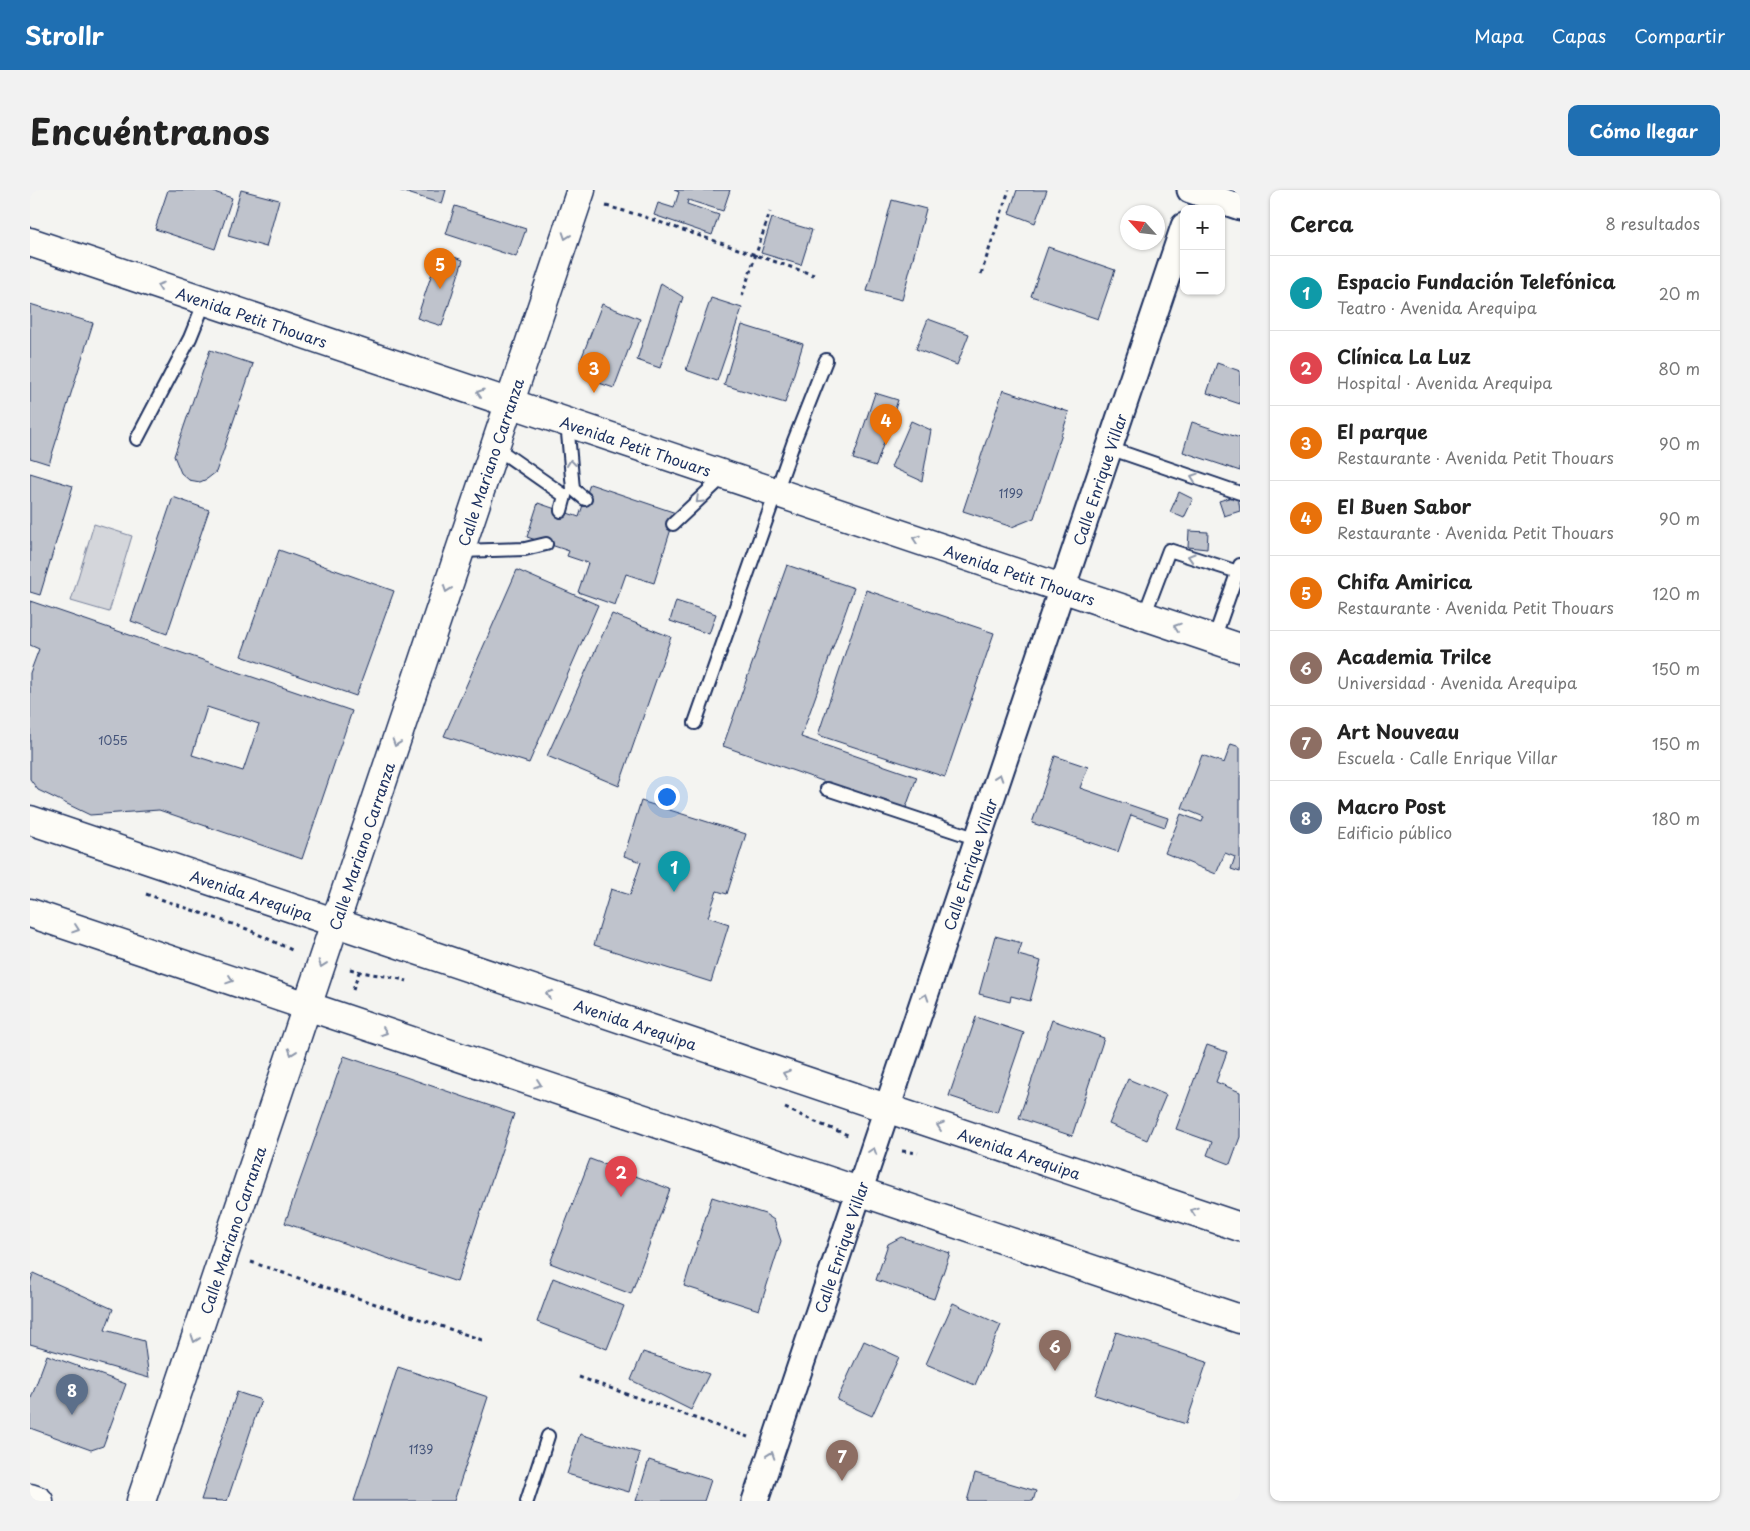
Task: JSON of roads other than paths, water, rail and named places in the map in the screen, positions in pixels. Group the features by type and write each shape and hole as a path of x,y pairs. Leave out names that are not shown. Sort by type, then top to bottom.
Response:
{"main road":[{"name":"Calle Mariano Carranza","path":"141,1501 580,194"},
{"name":"Avenida Petit Thouars","path":"30,242 1240,648"},
{"name":"Avenida Arequipa","path":"30,820 1240,1227"},
{"path":"30,913 1240,1319"},
{"path":"30,1498 39,1501"}],"street":[{"path":"1192,195 1240,207"},
{"name":"Calle Enrique Villar","path":"755,1501 1180,238"}],"lane":[{"path":"137,439 190,338 204,301"},
{"path":"695,723 776,492 826,360"},
{"path":"561,511 569,492 566,422"},
{"path":"495,447 569,492 586,498"},
{"path":"1109,448 1240,493"},
{"path":"673,524 725,475"},
{"path":"460,551 525,549 546,544"},
{"path":"1144,616 1169,550 1239,568 1214,639"},
{"path":"828,789 978,839"},
{"path":"527,1501 548,1436"}],"place":[{"name":"Chifa Amirica","path":"440,289"},
{"name":"El parque","path":"594,393"},
{"name":"El Buen Sabor","path":"886,445"},
{"name":"Espacio Fundación Telefónica","path":"674,892"},
{"name":"Clínica La Luz","path":"621,1197"},
{"name":"Academia Trilce","path":"1055,1371"},
{"name":"Macro Post","path":"72,1415"},
{"name":"Art Nouveau","path":"842,1481"}]}
